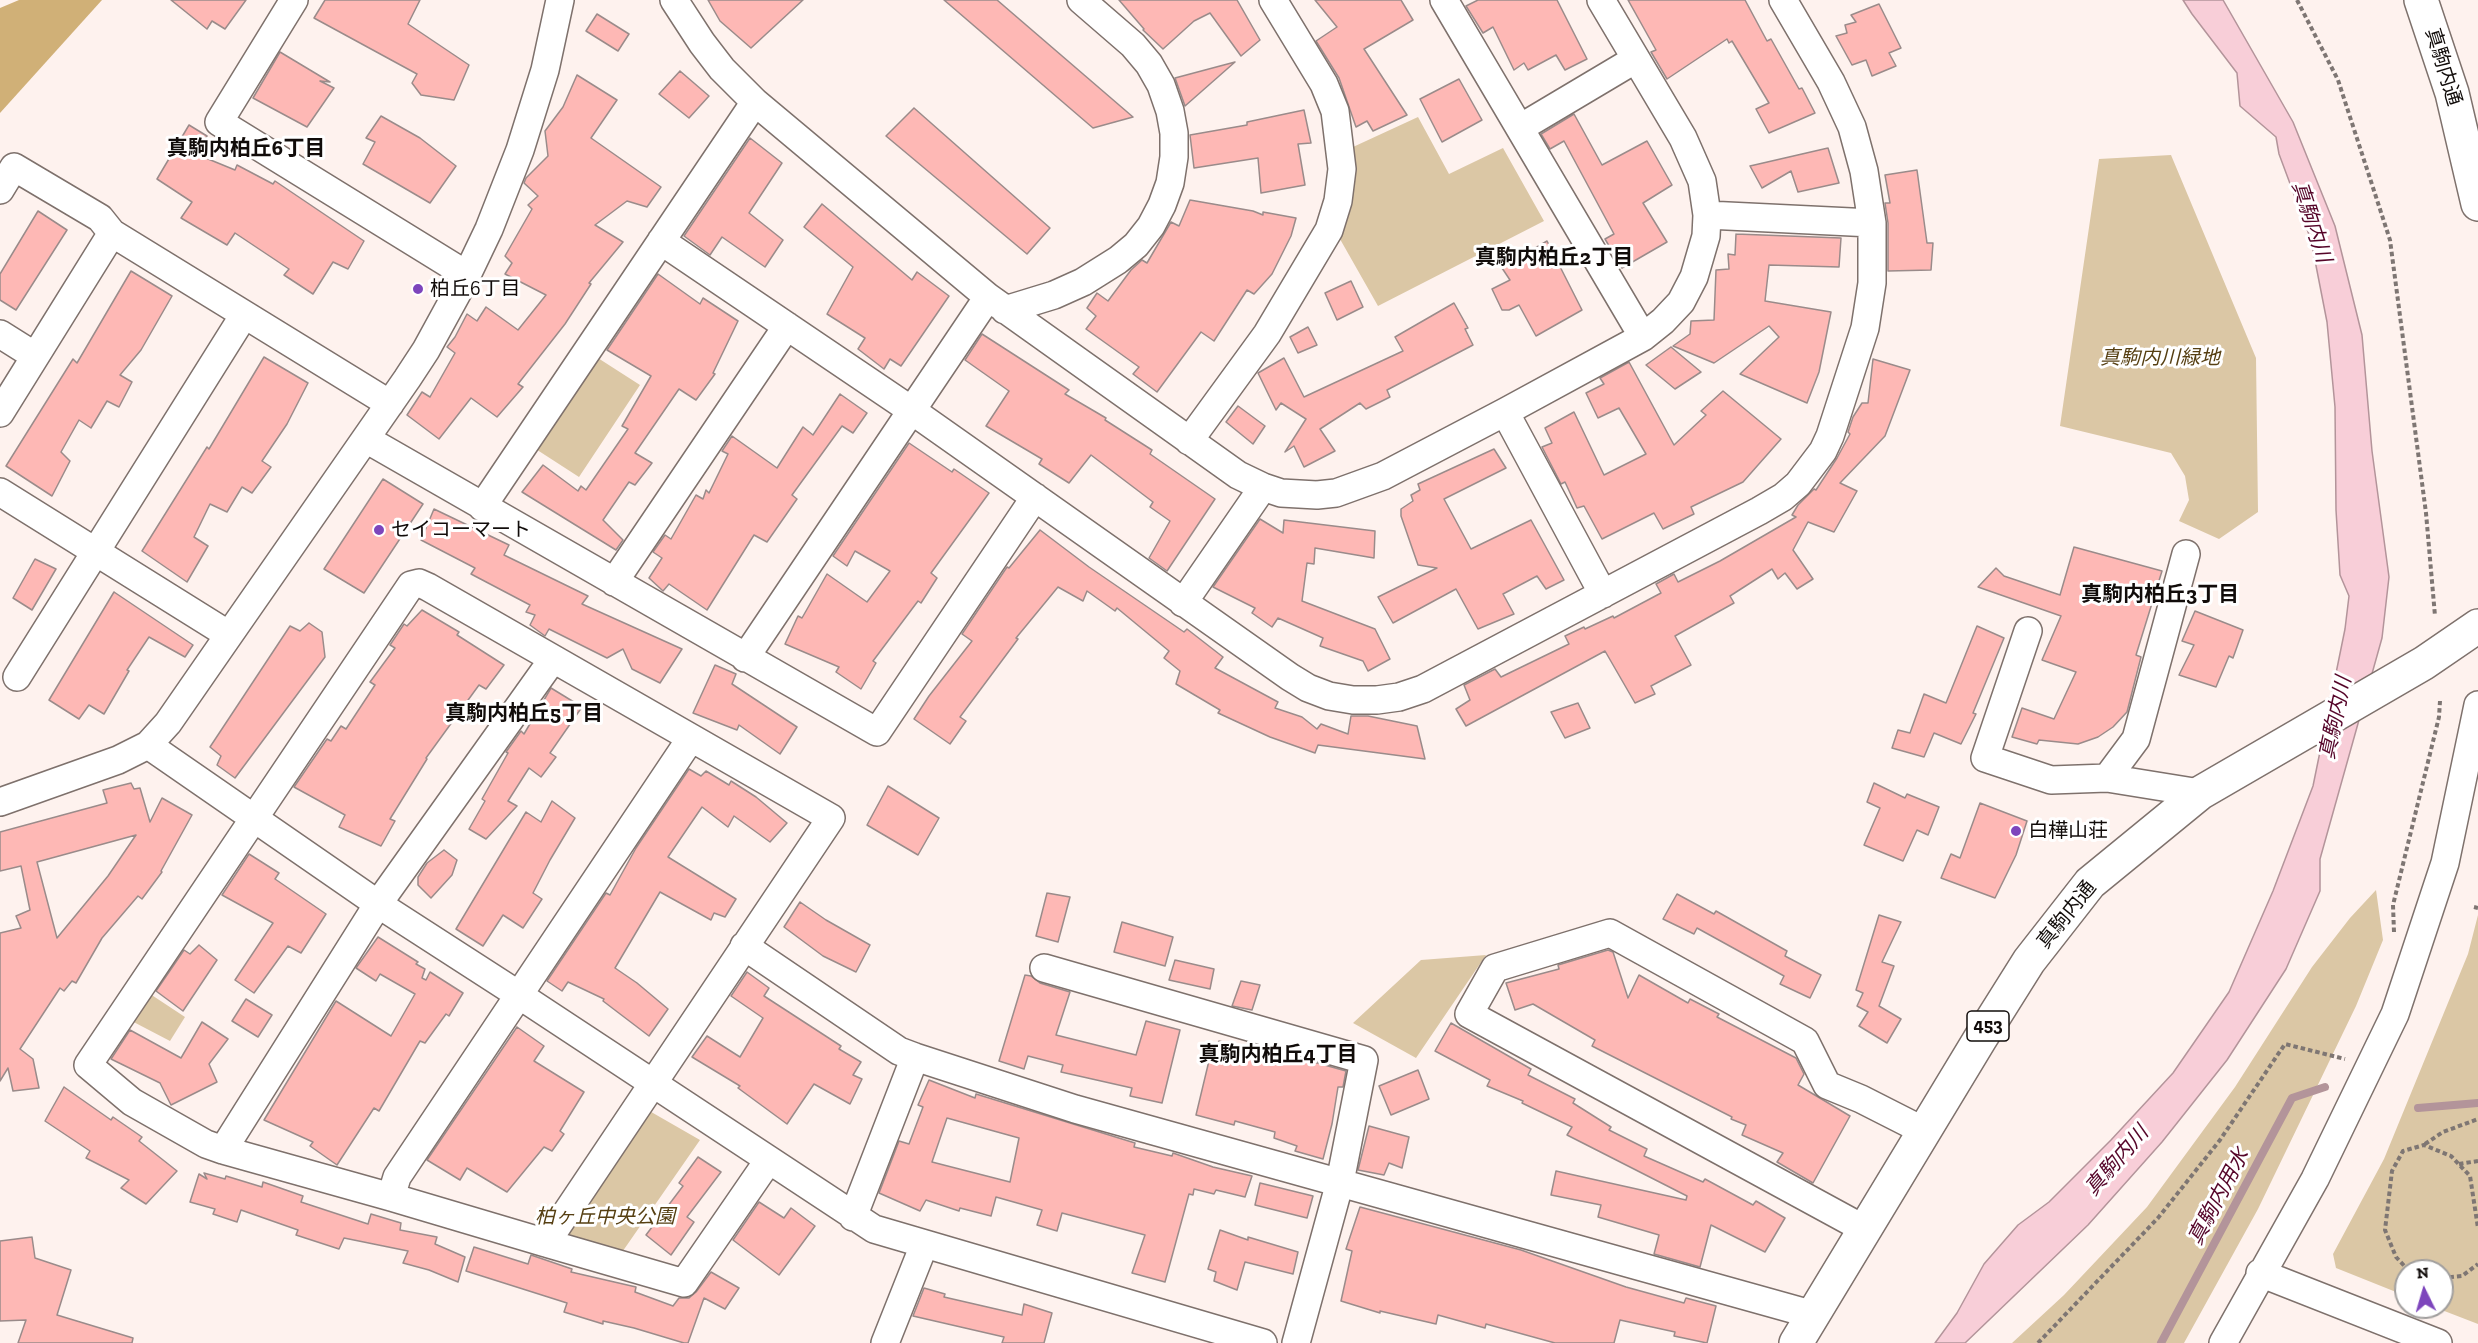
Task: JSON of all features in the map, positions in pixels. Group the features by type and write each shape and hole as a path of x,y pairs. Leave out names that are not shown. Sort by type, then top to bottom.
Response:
{"highway":[{"name":"真駒内通","path":"2421,0 2452,93 2478,204"},
{"name":"真駒内通","path":"1796,1343 2029,961 2090,883 2200,793 2424,663 2478,626"}],"street":[{"path":"294,0 219,122 467,275"},
{"path":"0,802 118,760 147,745 168,723 230,635 390,405 426,350 467,275 498,208 520,150 545,70 560,0"},
{"path":"674,0 722,69 755,102 996,303 1238,475 1263,488 1281,493 1317,495 1336,494 1361,486 1505,412 1643,337 1664,321 1681,302 1694,277 1706,236 1707,215 1702,181 1691,153 1601,0"},
{"path":"745,658 911,410 996,303 1064,291 1083,282 1118,260 1136,244 1151,226 1162,205 1170,183 1174,156 1174,133 1170,111 1161,86 1149,64 1133,45 1081,0"},
{"path":"1189,441 1267,334 1329,230 1338,201 1342,169 1335,111 1324,84 1274,0"},
{"path":"1444,0 1643,337"},
{"path":"661,241 911,410 1183,603 1308,688 1329,696 1353,700 1399,697 1423,689 1775,502 1798,483 1813,466 1830,436 1865,328 1872,283 1872,224 1864,171 1842,104 1784,0"},
{"path":"1520,128 1636,59"},
{"path":"482,507 755,102"},
{"path":"0,190 14,167 100,218 112,233 390,405"},
{"path":"1707,215 1872,224"},
{"path":"0,413 112,233"},
{"path":"17,678 244,315"},
{"path":"614,582 787,326"},
{"path":"0,334 35,356"},
{"path":"1505,412 1603,594"},
{"path":"366,439 877,732 1035,497"},
{"path":"1183,603 1263,488"},
{"path":"0,492 230,635"},
{"path":"2107,778 2136,739 2186,554"},
{"path":"546,1244 831,818 428,587 419,583 411,585 88,1065 132,1102 206,1144 546,1244 684,1283 768,1161"},
{"path":"2028,631 1985,758 2051,780 2107,778 2200,793"},
{"path":"223,1150 378,904 553,660"},
{"path":"2223,1343 2260,1273 2315,1179 2395,1014 2445,864 2478,705"},
{"path":"391,1197 397,1177 691,738"},
{"path":"147,745 378,904 874,1229 1263,1343"},
{"path":"1866,1230 1469,1014 1495,968 1610,933 1805,1041 1827,1085 1861,1099 1924,1131"},
{"path":"744,946 899,1050 915,1057 1075,1108 1814,1315"},
{"path":"1044,968 1364,1060 1340,1182 1296,1343"},
{"path":"853,1217 915,1057"},
{"path":"885,1343 924,1245"},
{"path":"2260,1273 2386,1334 2438,1343"}],"path":[{"path":"2297,0 2338,80 2390,240 2426,513 2435,616"},
{"path":"2394,940 2393,904 2439,717 2440,701"},
{"path":"2038,1343 2158,1218 2220,1140 2285,1044 2351,1060"},
{"path":"2398,1259 2385,1230 2386,1202 2392,1171 2403,1151 2424,1145 2443,1132 2478,1119"},
{"path":"2424,1145 2451,1155 2470,1176 2478,1228"},
{"path":"2459,1164 2478,1161"},
{"path":"2454,1277 2462,1276 2478,1264"}],"green space":[{"path":"1418,117 1449,174 1503,148 1544,221 1378,306 1332,225 1340,153"},
{"name":"真駒内川緑地","path":"2171,155 2256,358 2258,512 2219,539 2179,521 2189,500 2185,476 2171,453 2060,426 2099,159"},
{"path":"587,351 640,385 579,477 528,444"},
{"path":"2376,890 2383,940 2356,1006 2258,1209 2184,1343 2012,1343 2064,1295 2147,1207 2235,1087 2312,967 2350,918"},
{"path":"2478,915 2478,1324 2454,1315 2454,1259 2394,1259 2394,1291 2336,1268 2333,1254 2384,1159 2468,954"},
{"path":"1486,955 1416,1058 1353,1023 1421,960"},
{"path":"141,988 185,1017 170,1041 124,1017"},
{"name":"柏ヶ丘中央公園","path":"646,1109 700,1140 618,1258 560,1241"}],"shaded area":[{"path":"19,0 102,0 0,113 0,8"}],"water":[{"name":"真駒内川","path":"2183,0 2223,0 2293,122 2335,226 2362,335 2372,451 2389,577 2382,638 2320,859 2320,891 2286,969 2227,1060 2162,1142 2088,1225 1965,1343 1935,1343 1957,1313 1984,1264 2018,1225 2049,1202 2173,1073 2229,992 2273,891 2313,786 2345,629 2349,596 2340,575 2336,510 2335,407 2327,322 2311,240 2279,154 2276,137 2240,106 2237,73"}],"building":[{"path":"171,0 246,0 225,29 212,21 207,29"},
{"path":"325,0 420,0 408,24 469,65 454,100 421,95 412,83 417,74 314,18"},
{"path":"708,0 803,0 751,48 720,21"},
{"path":"944,0 997,0 1133,117 1093,128"},
{"path":"1119,0 1237,0 1260,40 1241,56 1210,13 1194,21 1163,49 1143,30"},
{"path":"1315,0 1401,0 1413,20 1364,49 1407,115 1373,131 1367,121 1356,127 1339,78 1316,41 1337,27"},
{"path":"1478,0 1557,0 1587,59 1565,70 1556,55 1528,70 1524,63 1514,70 1493,27 1483,33 1466,6"},
{"path":"1628,0 1745,0 1767,41 1771,39 1815,113 1769,133 1756,109 1769,103 1732,41 1729,43 1727,39 1667,79 1651,52 1656,50"},
{"path":"1879,4 1901,48 1889,53 1896,66 1872,76 1866,60 1852,65 1836,36 1847,33 1845,25 1856,22 1851,15"},
{"path":"597,14 629,34 618,51 586,31"},
{"path":"280,52 330,82 320,81 334,88 307,127 253,98"},
{"path":"1235,62 1185,106 1175,78"},
{"path":"680,71 709,96 689,118 659,94"},
{"path":"577,75 617,100 591,138 661,187 647,207 627,201 595,225 623,242 589,283 591,284 565,324 518,384 523,387 497,417 471,398 439,439 407,415 422,392 430,397 455,353 447,347 467,314 477,321 486,307 518,330 546,295 505,274 512,263 505,256 532,209 528,205 538,196 524,183 526,178 548,156 545,131 563,107"},
{"path":"1459,79 1482,120 1442,142 1420,99"},
{"path":"914,108 1050,228 1027,254 886,136"},
{"path":"1304,110 1311,143 1298,144 1305,185 1261,193 1258,158 1194,168 1190,135 1247,125 1247,122"},
{"path":"1574,114 1602,165 1647,141 1672,185 1643,203 1667,242 1622,268 1605,239 1614,234 1564,141 1550,149 1541,134"},
{"path":"381,116 420,138 456,166 430,203 363,164 375,142 366,138"},
{"path":"189,125 207,136 196,154 235,170 237,165 273,184 275,181 364,241 348,269 333,262 313,294 284,275 289,269 235,233 227,245 181,218 192,202 157,179"},
{"path":"750,138 782,163 749,213 783,240 765,267 722,237 710,255 684,236"},
{"path":"1828,148 1839,183 1798,192 1791,171 1762,188 1750,166"},
{"path":"1917,170 1927,243 1933,243 1931,270 1888,271 1888,223 1885,203 1890,203 1885,175"},
{"path":"1190,200 1253,211 1263,215 1263,212 1296,218 1291,236 1272,274 1254,294 1247,290 1214,341 1201,332 1157,392 1133,374 1139,367 1086,329 1096,316 1087,308 1097,293 1108,301 1131,270 1142,260 1147,263 1171,222 1179,226"},
{"path":"822,204 912,280 917,272 949,296 901,366 890,359 884,369 858,349 865,338 827,314 853,267 804,227"},
{"path":"38,211 67,230 16,310 0,300 0,274"},
{"path":"1736,234 1841,238 1839,267 1769,265 1765,301 1831,312 1819,372 1807,403 1740,374 1779,337 1769,326 1714,363 1673,346 1690,334 1691,321 1714,320 1716,270 1729,269 1728,254 1735,255"},
{"path":"1547,241 1582,310 1536,336 1519,305 1509,310 1502,310 1492,289 1510,280 1502,268"},
{"path":"131,271 172,296 141,350 120,375 132,382 119,407 107,401 91,428 79,420 61,452 70,461 52,496 6,466 73,359 77,363"},
{"path":"658,274 700,304 703,298 738,321 713,373 715,374 696,400 679,389 635,453 652,463 635,485 629,482 603,520 623,540 616,550 522,492 543,465 578,491 581,486 586,490 628,429 622,426 651,376 607,350"},
{"path":"1351,281 1363,307 1337,320 1325,293"},
{"path":"1454,303 1468,328 1465,329 1473,345 1387,390 1390,397 1366,409 1360,403 1320,429 1335,451 1304,467 1294,446 1285,452 1306,419 1281,403 1276,410 1258,373 1284,358 1304,397 1403,351 1395,337"},
{"path":"1308,327 1317,345 1298,353 1290,337"},
{"path":"982,334 1069,390 1065,394 1106,418 1105,420 1152,450 1150,454 1215,499 1167,571 1149,558 1170,521 1150,507 1153,502 1091,455 1069,483 1039,464 1042,459 986,426 1009,391 965,360"},
{"path":"1671,347 1701,372 1675,389 1646,365"},
{"path":"264,357 308,383 287,424 262,461 271,467 252,493 242,487 227,512 210,504 194,537 208,546 187,582 142,551 207,447 209,449"},
{"path":"1873,359 1910,370 1885,436 1840,483 1857,491 1834,532 1808,522 1793,550 1813,579 1797,589 1785,573 1778,579 1772,569 1730,596 1734,603 1675,636 1691,665 1651,686 1655,694 1635,703 1605,651 1466,726 1456,709 1470,700 1464,685 1495,669 1501,677 1569,644 1565,636 1613,616 1614,618 1661,593 1656,584 1674,574 1678,582 1720,561 1796,517 1792,515 1798,505 1814,489 1816,490 1837,458 1850,434 1848,432 1853,417 1862,403 1868,403"},
{"path":"1629,362 1674,445 1706,415 1701,411 1723,391 1781,439 1743,482 1691,507 1694,514 1663,529 1654,513 1602,539 1584,506 1577,508 1565,482 1561,484 1542,447 1552,443 1545,428 1574,412 1604,475 1646,454 1619,408 1598,418 1586,393 1604,384 1600,378"},
{"path":"840,394 867,413 853,433 842,426 792,495 797,499 767,542 754,535 707,610 669,584 663,591 649,578 662,558 653,552 665,535 671,539 696,495 703,499 706,490 709,493 728,454 722,451 732,436 777,468 803,427 813,435"},
{"path":"1238,406 1265,426 1253,444 1226,422"},
{"path":"909,443 952,472 954,469 989,493 931,573 937,578 921,603 918,601 873,661 876,663 861,689 836,672 839,667 785,644 798,616 802,618 827,574 867,602 890,571 855,551 847,566 833,556"},
{"path":"1494,449 1506,468 1444,499 1471,549 1531,520 1564,580 1546,589 1537,576 1503,594 1514,614 1478,629 1456,589 1393,623 1378,597 1437,568 1418,565 1401,516 1401,509 1413,501 1411,495 1420,490 1418,484"},
{"path":"383,479 423,504 364,593 324,569"},
{"path":"434,509 509,545 504,555 588,596 582,604 682,649 660,683 632,669 623,649 607,658 549,629 545,636 530,625 535,615 526,612 530,605 471,574 475,568 421,540"},
{"path":"1260,519 1283,533 1284,520 1375,531 1374,558 1315,548 1314,564 1307,563 1302,601 1375,629 1390,659 1368,671 1363,661 1320,646 1323,638 1278,618 1272,627 1252,613 1255,608 1213,587"},
{"path":"1040,530 1089,567 1184,632 1187,629 1223,657 1215,668 1278,702 1275,708 1302,717 1317,729 1321,724 1348,734 1351,716 1368,716 1417,726 1425,759 1318,745 1315,753 1270,737 1218,713 1220,710 1176,684 1180,671 1164,658 1169,651 1117,608 1115,611 1087,591 1083,601 1058,587 1016,638 1018,639 960,717 966,721 950,744 914,719 972,641 962,634 1007,567 1009,568"},
{"path":"2074,547 2162,571 2136,655 2141,657 2127,712 2113,727 2098,737 2078,744 2039,740 2037,744 2012,737 2022,708 2054,719 2076,672 2042,660 2061,616 1978,587 1996,568 2004,576 2060,595"},
{"path":"35,559 56,569 32,610 13,598"},
{"path":"114,592 193,645 185,657 149,637 127,670 129,671 104,714 89,705 79,719 49,700"},
{"path":"422,610 459,632 457,635 504,665 486,689 479,685 426,758 390,819 395,821 381,846 339,827 345,815 294,787 327,739 331,741 341,726 346,729 375,685 370,682 395,648 390,645 404,624 407,626"},
{"path":"2195,611 2243,630 2233,658 2229,656 2216,687 2179,675 2194,645 2182,641"},
{"path":"309,623 322,632 325,657 235,778 217,765 221,756 210,747 290,626 300,631"},
{"path":"1977,626 2004,638 1973,713 1976,714 1961,744 1934,733 1924,757 1892,748 1898,730 1910,733 1924,694 1946,703"},
{"path":"715,665 736,674 732,684 797,727 780,754 739,725 737,730 693,713"},
{"path":"551,688 582,707 550,753 556,757 541,777 529,768 508,801 517,806 486,839 469,829 485,801 482,799 508,753 506,752 521,731 524,734"},
{"path":"1578,703 1590,728 1565,738 1551,712"},
{"path":"689,769 701,776 706,771 729,785 731,781 756,797 787,823 770,842 734,816 728,827 702,807 668,857 736,899 725,917 714,913 711,920 660,892 615,968 668,1009 649,1036 603,1001 604,999 568,982 562,991 547,981 606,893 610,895 636,848"},
{"path":"131,783 134,789 140,788 150,822 162,798 192,815 162,872 142,899 138,896 102,938 76,983 72,981 64,991 60,988 20,1049 33,1059 39,1088 13,1091 8,1068 0,1081 0,933 21,928 16,916 30,910 21,866 0,871 0,832 107,803 103,790","holes":["136,835 108,876 57,938 37,862"]},
{"path":"1874,783 1905,798 1907,794 1939,807 1928,835 1917,830 1903,861 1864,845 1880,808 1867,802"},
{"path":"888,786 939,818 918,855 867,825"},
{"path":"552,801 575,818 533,893 542,899 523,928 503,915 483,946 456,929 526,812 541,822"},
{"path":"1980,803 2027,821 2016,855 1995,898 1941,878 1951,854 1960,858"},
{"path":"444,850 457,860 452,875 431,898 418,885 418,877 427,863"},
{"path":"249,854 279,873 275,879 326,914 301,953 288,946 254,993 235,980 273,923 222,895"},
{"path":"1047,893 1070,897 1058,942 1036,936"},
{"path":"1677,894 1714,914 1716,911 1787,951 1785,956 1821,975 1810,998 1780,984 1784,976 1697,928 1694,934 1663,919"},
{"path":"800,902 870,945 856,972 823,956 784,927"},
{"path":"1879,915 1901,922 1882,962 1894,966 1879,1006 1901,1019 1887,1043 1859,1026 1868,1012 1857,1006 1863,993 1856,990"},
{"path":"1122,922 1173,937 1165,966 1114,952"},
{"path":"378,937 418,962 416,964 425,969 422,978 426,980 430,972 463,993 449,1016 446,1014 425,1043 420,1041 379,1111 374,1108 337,1165 310,1146 313,1142 264,1120 336,1001 391,1036 415,994 380,974 376,981 356,968"},
{"path":"199,945 217,960 183,1011 156,991 184,950 190,954"},
{"path":"1608,950 1613,952 1628,998 1639,975 1688,1003 1690,999 1719,1014 1717,1017 1796,1058 1804,1074 1798,1085 1850,1116 1813,1183 1777,1162 1783,1153 1742,1135 1746,1125 1592,1046 1595,1040 1533,1004 1515,1010 1506,983 1559,969 1558,965"},
{"path":"1175,960 1214,969 1210,989 1169,980"},
{"path":"747,972 769,988 764,996 841,1046 839,1049 861,1062 853,1075 862,1079 850,1104 814,1084 787,1124 738,1088 740,1086 692,1057 707,1036 740,1057 763,1018 731,996"},
{"path":"1025,975 1031,976 1040,983 1070,992 1056,1035 1136,1055 1146,1021 1180,1030 1162,1103 1130,1096 1132,1088 1061,1072 1063,1065 1028,1056 1024,1069 999,1061"},
{"path":"1241,981 1260,985 1252,1010 1232,1006"},
{"path":"246,999 272,1015 258,1037 232,1021"},
{"path":"202,1022 228,1039 209,1064 217,1082 171,1105 160,1083 111,1059 130,1030 181,1058"},
{"path":"1451,1023 1531,1069 1528,1075 1575,1099 1573,1103 1611,1127 1609,1130 1647,1149 1644,1156 1703,1182 1705,1179 1753,1205 1756,1201 1785,1218 1765,1252 1711,1225 1700,1267 1654,1254 1659,1235 1598,1217 1601,1205 1551,1195 1556,1171 1686,1200 1687,1196 1567,1135 1572,1127 1522,1103 1523,1101 1487,1086 1490,1080 1435,1051"},
{"path":"517,1027 544,1046 534,1061 584,1092 560,1131 564,1134 552,1151 544,1147 507,1192 467,1168 460,1180 427,1160"},
{"path":"1219,1041 1296,1061 1296,1057 1346,1071 1343,1087 1338,1087 1323,1159 1295,1151 1297,1146 1274,1138 1275,1132 1235,1121 1234,1125 1196,1115 1213,1044 1217,1045"},
{"path":"1418,1070 1429,1099 1391,1115 1379,1086"},
{"path":"929,1080 975,1098 976,1094 1135,1143 1134,1147 1172,1156 1173,1153 1213,1167 1252,1176 1245,1197 1216,1190 1214,1194 1194,1189 1193,1195 1189,1194 1165,1282 1132,1273 1145,1235 1062,1213 1057,1231 1037,1225 1042,1210 996,1197 991,1216 960,1208 959,1211 926,1200 920,1211 879,1193 899,1141 909,1144 923,1107 918,1105","holes":["947,1118 1019,1138 1010,1182 932,1162"]},
{"path":"64,1087 111,1120 113,1117 142,1137 139,1141 177,1171 146,1204 121,1188 129,1180 86,1158 90,1151 45,1121"},
{"path":"1369,1126 1409,1137 1402,1168 1389,1163 1384,1175 1358,1170"},
{"path":"698,1157 721,1172 687,1217 694,1222 671,1255 646,1235 683,1186 679,1183"},
{"path":"204,1173 225,1179 226,1176 262,1187 263,1182 303,1196 301,1202 368,1224 371,1214 401,1223 400,1230 437,1237 435,1244 465,1257 458,1282 429,1270 403,1263 408,1251 344,1238 339,1249 296,1235 298,1230 241,1210 237,1222 213,1214 215,1209 190,1202 199,1174 207,1179"},
{"path":"1260,1183 1313,1196 1307,1218 1255,1205"},
{"path":"759,1202 784,1218 791,1208 815,1226 779,1275 733,1240"},
{"path":"1360,1207 1521,1250 1626,1287 1684,1303 1686,1298 1716,1306 1707,1343 1674,1336 1675,1332 1620,1320 1614,1343 1555,1343 1486,1324 1485,1328 1438,1315 1436,1324 1380,1311 1380,1313 1341,1301 1352,1251 1346,1249"},
{"path":"1220,1230 1248,1240 1248,1237 1298,1252 1293,1274 1245,1262 1237,1290 1214,1281 1216,1272 1208,1269"},
{"path":"32,1237 35,1258 71,1270 57,1315 133,1338 132,1343 18,1343 26,1320 0,1321 0,1241"},
{"path":"474,1247 528,1264 531,1255 572,1269 571,1272 636,1287 635,1292 673,1306 679,1298 689,1298 696,1292 711,1272 739,1288 725,1309 704,1298 688,1343 684,1343 634,1328 603,1321 603,1324 564,1312 567,1303 466,1271"},
{"path":"924,1288 945,1294 944,1297 1022,1315 1024,1304 1052,1313 1044,1343 1002,1343 1004,1337 913,1316"}],"waterway":[{"name":"真駒内用水","path":"2161,1343 2292,1098 2325,1087"},
{"name":"真駒内用水","path":"2418,1108 2478,1103"}],"place":[{"name":"柏丘6丁目","path":"418,289"},
{"name":"セイコーマート","path":"379,530"},
{"name":"白樺山荘","path":"2016,831"}],"district":[{"name":"真駒内柏丘6丁目","path":"246,149"},
{"name":"真駒内柏丘2丁目","path":"1554,258"},
{"name":"真駒内柏丘3丁目","path":"2160,595"},
{"name":"真駒内柏丘5丁目","path":"524,714"},
{"name":"真駒内柏丘4丁目","path":"1278,1055"}]}
